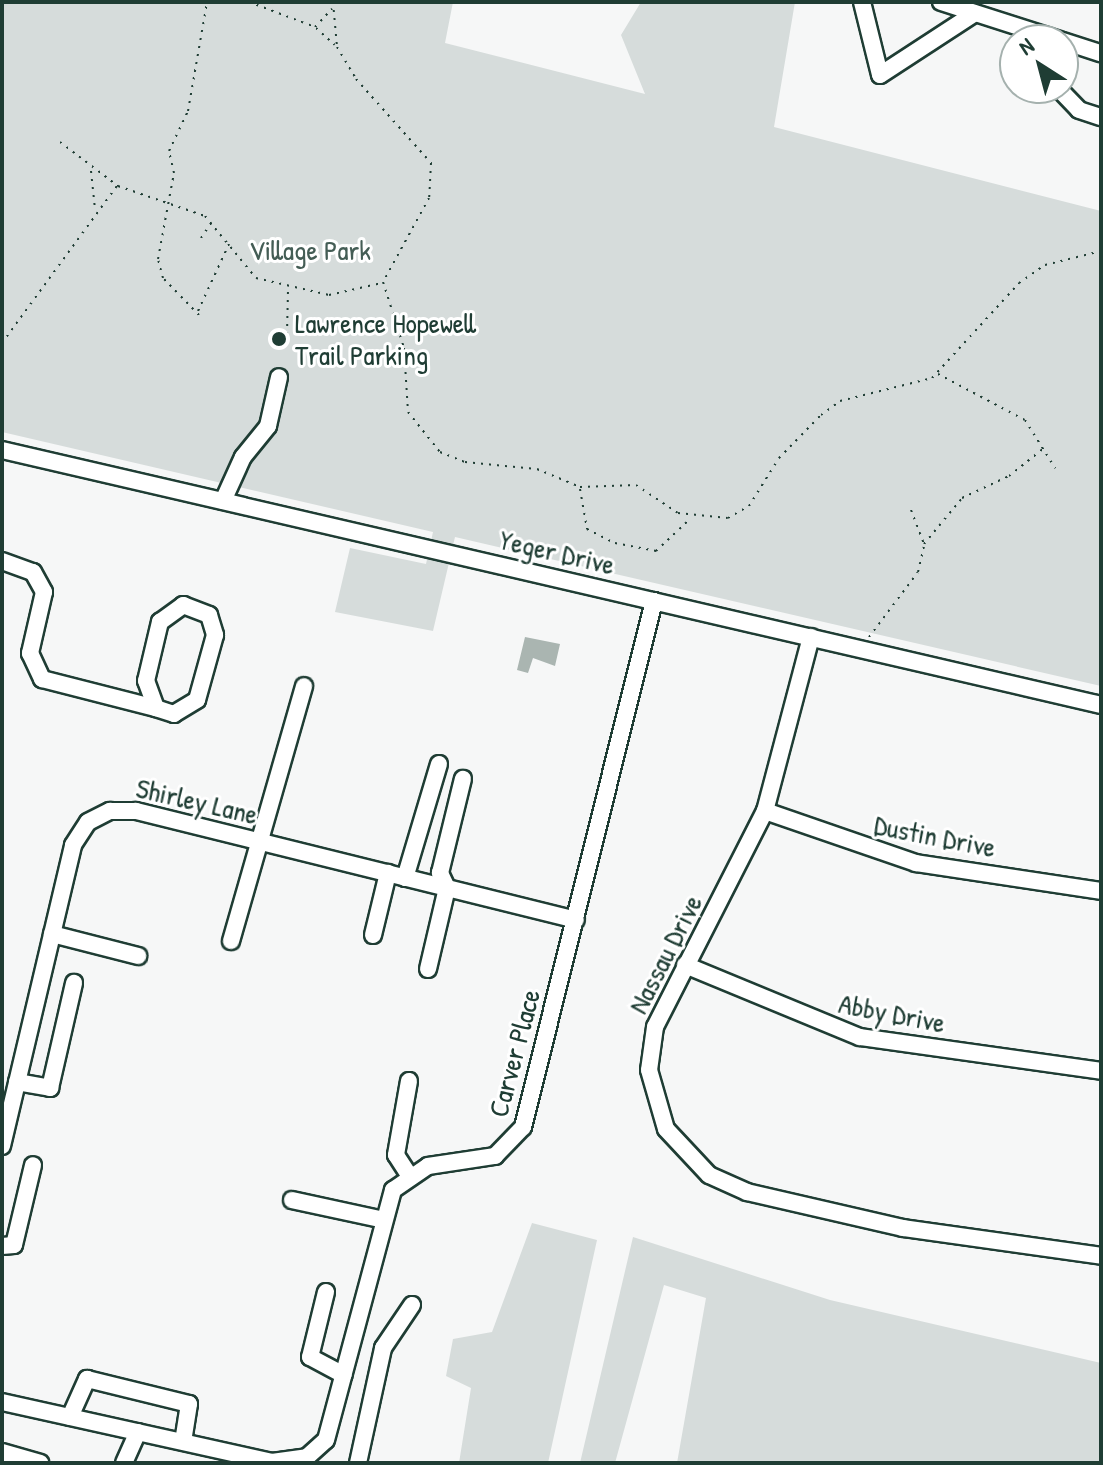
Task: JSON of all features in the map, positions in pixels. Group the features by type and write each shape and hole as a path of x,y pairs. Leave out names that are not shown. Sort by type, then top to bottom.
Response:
{"street":[{"path":"862,2 880,75 975,13"},
{"path":"941,2 1008,24"},
{"path":"1079,46 1101,53"},
{"path":"1073,104 1079,110 1101,117"},
{"path":"223,501 243,457 268,426 279,377"},
{"name":"Yeger Drive","path":"2,450 1101,705"},
{"path":"2,561 40,581 43,602 30,653 42,679 156,708 183,712 197,700 215,635 201,609 174,608 160,622 146,681 156,708"},
{"name":"Carver Place","path":"409,1175 495,1156 516,1139 576,920 654,601"},
{"name":"Nassau Drive","path":"811,637 765,811 655,1027 649,1070 666,1129 709,1175 747,1192 903,1228 1101,1256"},
{"path":"231,941 264,843 304,686"},
{"path":"405,878 439,764"},
{"path":"428,969 447,888 440,873 463,779"},
{"name":"Shirley Lane","path":"2,1146 73,845 98,816 136,811 576,920"},
{"name":"Dustin Drive","path":"765,811 916,863 1101,891"},
{"path":"373,935 388,873"},
{"path":"52,934 138,956"},
{"name":"Abby Drive","path":"685,965 860,1037 1101,1071"},
{"path":"17,1082 50,1088 74,983"},
{"path":"2,1402 272,1462 307,1457 332,1428 380,1219 393,1190 409,1175 396,1155 409,1081"},
{"path":"2,1246 14,1245 33,1165"},
{"path":"292,1200 380,1219"},
{"path":"326,1292 310,1357 344,1375"},
{"path":"358,1463 383,1348 412,1305"},
{"path":"70,1417 79,1384 101,1382 189,1404 183,1442"},
{"path":"124,1463 138,1432"},
{"path":"2,1452 40,1463"}],"path":[{"path":"207,2 188,111 169,151 174,173 158,259 163,278 198,314 230,243"},
{"path":"249,2 315,27 337,47 431,163 429,198 383,282 404,348 408,412 440,452 537,469 580,487 636,485 690,517 728,518 749,506 779,458 840,401 937,373 1019,283 1045,265 1101,251"},
{"path":"333,2 337,47"},
{"path":"315,27 333,7"},
{"path":"60,142 91,170 118,186 212,222 256,278 288,290 329,295 383,282"},
{"path":"91,170 96,209"},
{"path":"2,343 96,209 118,186"},
{"path":"201,238 212,222"},
{"path":"287,334 288,290"},
{"path":"937,373 1025,420 1055,468"},
{"path":"867,651 881,614 918,572 924,544 962,498 1009,476 1044,448"},
{"path":"580,487 587,529 615,543 656,551 690,517"},
{"path":"911,510 924,544"}],"green space":[{"name":"Village Park","path":"2,2 453,2 445,43 645,94 621,35 641,2 795,2 774,127 1101,211 1101,686 455,537 433,631 335,612 350,548 426,564 433,532 2,432"},
{"path":"532,1223 597,1240 548,1463 459,1463 471,1388 446,1376 453,1339 492,1332"},
{"path":"633,1237 830,1300 1101,1363 1101,1463 677,1463 706,1298 664,1285 615,1463 580,1463"}],"shaded area":[{"path":"525,637 560,644 555,666 533,658 528,673 517,670"}],"place":[{"name":"Lawrence Hopewell Trail Parking","path":"279,339"}]}
